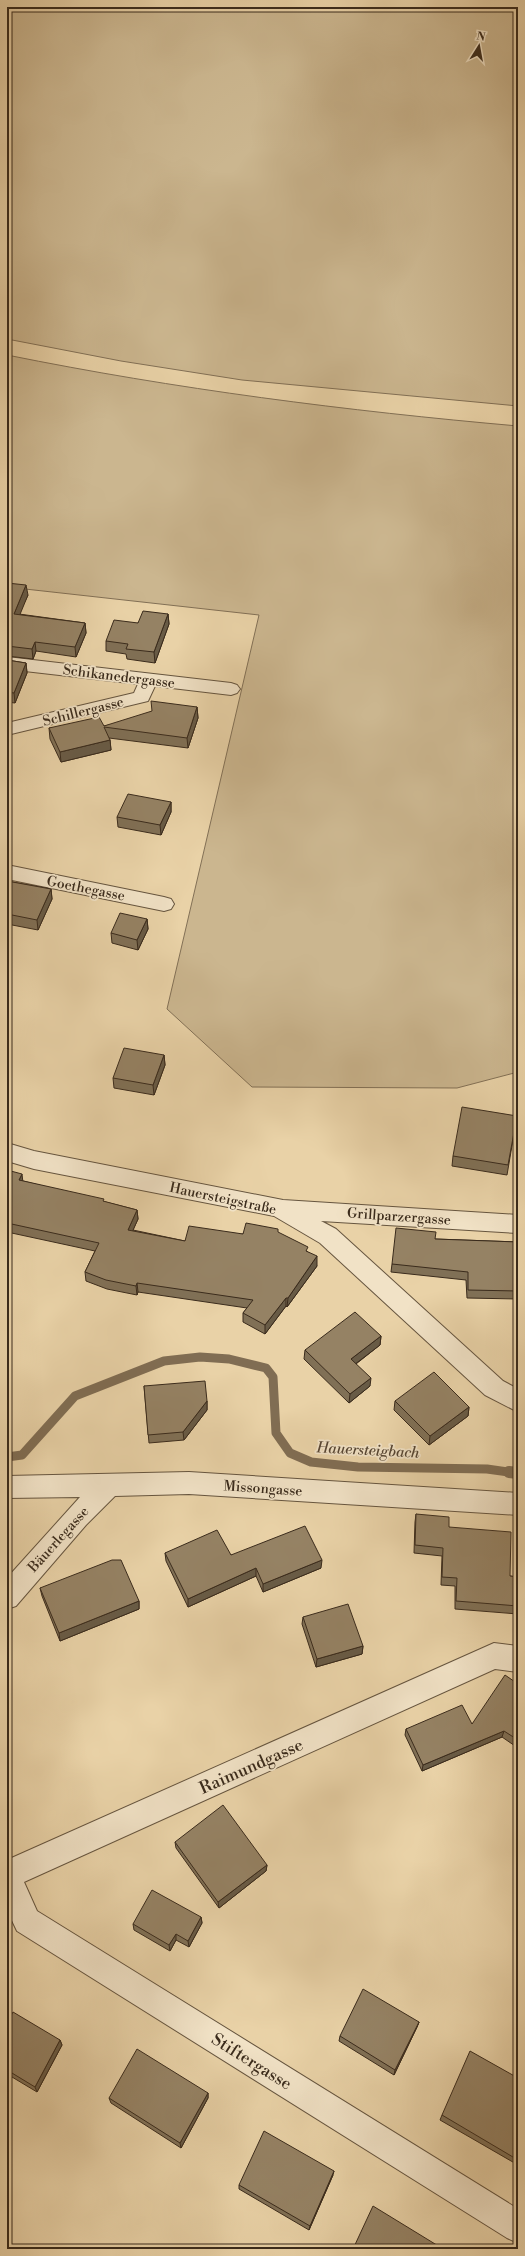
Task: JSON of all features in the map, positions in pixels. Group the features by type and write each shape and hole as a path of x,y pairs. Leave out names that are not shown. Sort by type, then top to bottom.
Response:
{"street":[{"name":"Schikanedergasse","path":"7,663 231,689"},
{"name":"Schillergasse","path":"7,729 142,697 148,680"},
{"name":"Goethegasse","path":"7,872 164,904"},
{"name":"Hauersteigstraße","path":"7,1152 34,1160 279,1208 328,1236 494,1388 518,1401"},
{"name":"Grillparzergasse","path":"279,1208 518,1224"},
{"name":"Missongasse","path":"7,1487 189,1483 518,1504"},
{"name":"Bäuerlegasse","path":"7,1597 76,1517 110,1484"},
{"name":"Raimundgasse","path":"7,1875 506,1657"},
{"name":"Stiftergasse","path":"7,1878 27,1921 518,2227"}],"shaded area":[{"path":"7,7 518,7 518,406 242,380 121,361 7,339"},
{"path":"7,355 134,378 261,398 518,426 518,1072 457,1088 252,1087 167,1009 259,615 7,587"}],"building":[{"path":"7,583 26,585 14,614 85,623 75,647 35,642 32,649 7,646"},
{"path":"143,611 168,614 154,652 126,649 128,644 106,641 114,620 138,623"},
{"path":"7,660 26,663 14,693 7,692"},
{"path":"151,701 197,707 187,738 104,727 110,740 60,752 49,728 99,717 104,726 152,711"},
{"path":"128,794 171,802 160,825 117,817"},
{"path":"7,881 51,889 37,920 7,914"},
{"path":"120,913 147,919 137,940 111,933"},
{"path":"124,1048 164,1055 153,1085 113,1078"},
{"path":"462,1107 517,1116 508,1165 453,1156"},
{"path":"7,1170 22,1174 19,1180 104,1199 103,1201 137,1210 128,1230 185,1241 189,1226 243,1234 246,1223 278,1229 278,1232 308,1247 306,1251 317,1256 288,1298 286,1298 265,1325 243,1313 253,1300 137,1283 136,1286 106,1280 85,1272 99,1243 7,1223"},
{"path":"396,1228 436,1232 435,1239 518,1242 518,1291 468,1290 468,1272 392,1264"},
{"path":"355,1312 381,1336 351,1359 371,1378 350,1394 305,1350"},
{"path":"434,1372 469,1407 430,1436 395,1401"},
{"path":"205,1381 207,1401 183,1432 148,1435 144,1386"},
{"path":"416,1514 449,1517 449,1527 511,1532 510,1576 518,1577 518,1606 456,1601 457,1578 442,1577 443,1548 415,1545"},
{"path":"305,1526 322,1560 263,1584 256,1568 188,1599 165,1553 217,1530 231,1555"},
{"path":"112,1560 121,1560 139,1601 59,1633 40,1588"},
{"path":"348,1604 363,1646 317,1659 303,1617"},
{"path":"505,1675 518,1684 518,1740 504,1731 423,1765 406,1729 462,1705 472,1724"},
{"path":"223,1805 267,1865 218,1902 175,1842"},
{"path":"152,1890 201,1917 188,1941 176,1934 169,1945 133,1924"},
{"path":"363,1989 419,2022 395,2070 340,2036"},
{"path":"13,2012 60,2040 35,2087 7,2070 7,2023"},
{"path":"137,2049 208,2093 180,2143 109,2098"},
{"path":"470,2051 518,2078 516,2087 518,2088 518,2160 442,2115"},
{"path":"264,2131 334,2171 310,2226 239,2185"},
{"path":"373,2206 440,2247 440,2249 353,2249"}],"waterway":[{"name":"Hauersteigbach","path":"7,1457 22,1455 75,1396 164,1361 200,1357 229,1359 266,1368 273,1377 276,1433 290,1453 311,1462 358,1467 487,1469 516,1473"},
{"name":"Hauersteigbach","path":"509,1472 518,1473"}]}
